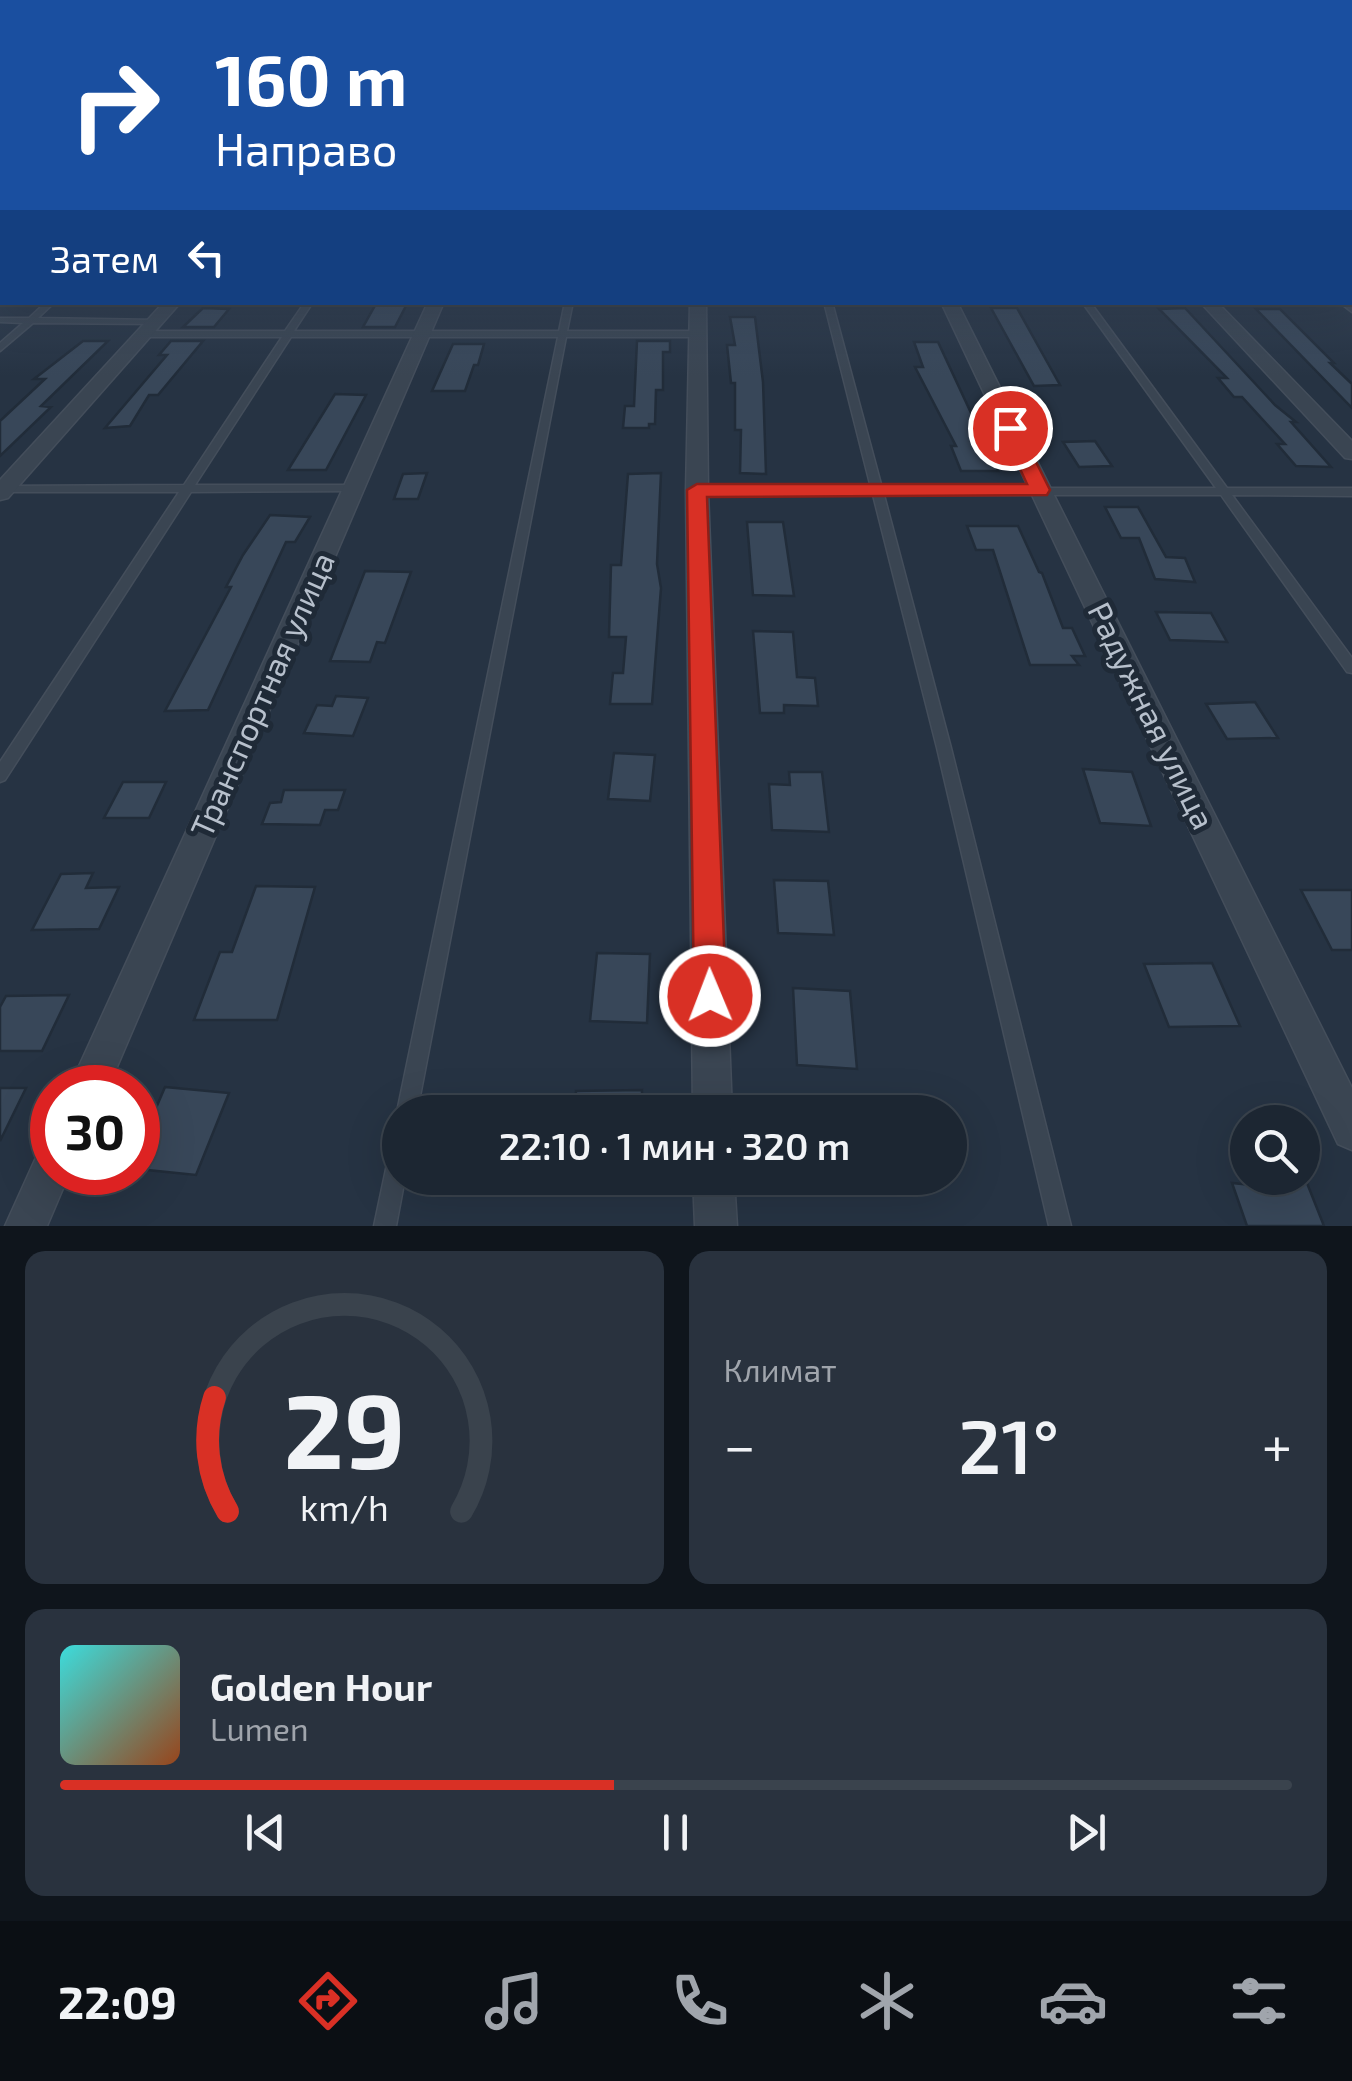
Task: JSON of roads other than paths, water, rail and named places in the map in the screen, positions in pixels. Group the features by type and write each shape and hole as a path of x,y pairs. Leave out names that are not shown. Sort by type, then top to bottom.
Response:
{"street":[{"path":"2,491 171,305"},
{"name":"Транспортная улица","path":"98,1065 435,305"},
{"path":"698,305 697,490 713,1095"},
{"name":"Радужная улица","path":"950,305 1352,1130"},
{"path":"1211,305 1352,453"},
{"path":"26,1226 40,1195"},
{"path":"715,1195 716,1226"}],"lane":[{"path":"0,348 48,305"},
{"path":"0,775 306,305"},
{"path":"410,1095 567,305"},
{"path":"829,305 944,748 1060,1226"},
{"path":"1088,305 1352,668"},
{"path":"0,320 286,334 698,334"},
{"path":"2,491 354,489"},
{"path":"697,490 1352,492"},
{"path":"385,1226 391,1195"}]}
